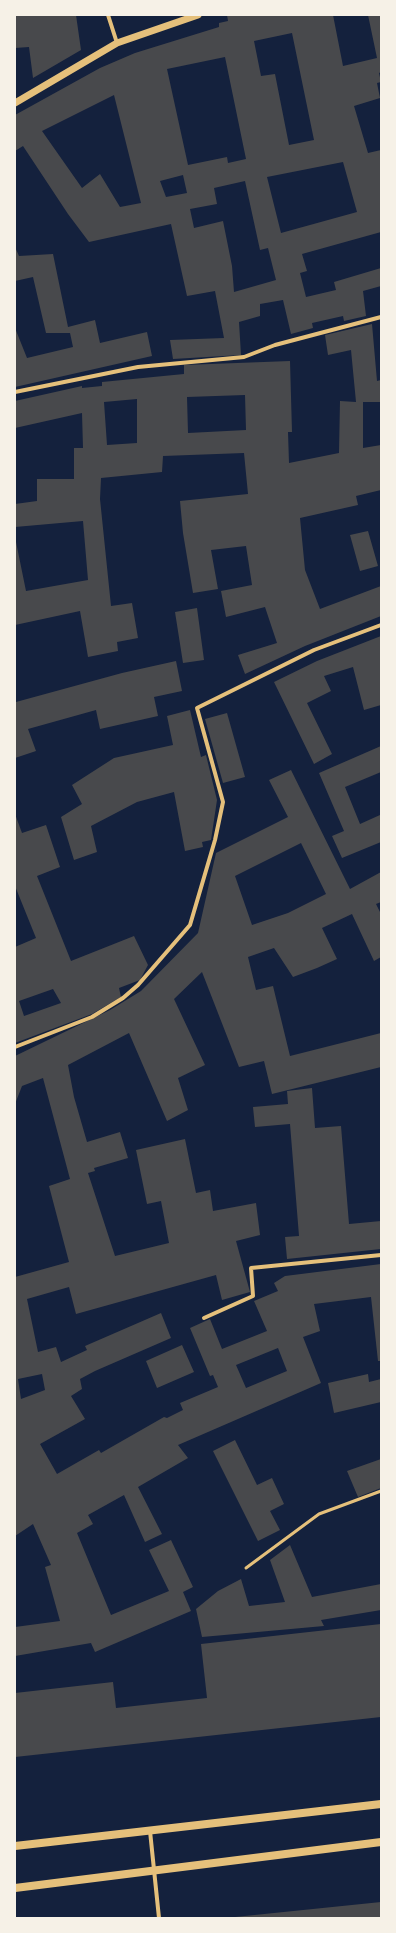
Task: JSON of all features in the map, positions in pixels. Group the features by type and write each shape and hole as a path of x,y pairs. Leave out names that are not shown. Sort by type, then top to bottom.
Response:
{"main road":[{"path":"15,1846 381,1804"},
{"path":"15,1888 153,1872 381,1842"}],"street":[{"path":"108,15 116,43"},
{"path":"15,103 116,43 198,15"},
{"path":"15,392 138,367 244,357 275,345 381,317"},
{"path":"15,1047 92,1017 123,998 138,985 190,925 216,840 223,802 197,708 314,650 381,625"},
{"path":"204,1318 253,1296 251,1268 381,1255"},
{"path":"150,1830 158,1918"}],"lane":[{"path":"246,1568 319,1514 381,1491"}],"building":[{"path":"15,15 76,15 81,50 33,78 29,47 15,48"},
{"path":"227,15 333,15 343,66 377,58 368,15 381,15 381,72 379,73 381,82 377,83 380,98 354,106 368,153 381,150 381,232 302,254 307,271 300,273 306,297 336,290 334,282 381,268 381,286 363,291 366,316 344,321 343,316 312,323 313,328 291,334 283,300 260,304 260,316 239,322 241,355 173,359 170,340 224,338 215,291 187,296 171,224 89,242 68,214 23,146 15,151 15,115 100,68 135,53 219,27 219,23 228,21","holes":["292,33 314,140 289,145 275,74 261,76 254,41","225,57 246,159 228,163 227,157 188,165 167,69","114,95 141,203 120,207 100,174 82,188 42,131","343,162 357,212 281,233 267,177","183,175 187,193 166,197 160,181","245,181 260,250 268,248 276,280 234,292 232,266 223,221 194,228 190,209 217,204 214,188"]},
{"path":"15,247 19,256 53,254 68,327 95,320 100,343 147,332 152,356 15,387 15,328 27,358 73,347 70,333 46,333 33,277 15,281"},
{"path":"372,324 377,381 381,380 381,402 363,402 363,448 381,445 381,490 356,496 358,505 300,518 305,570 320,609 381,586 381,616 305,646 245,674 238,655 277,643 265,607 226,617 221,591 252,585 246,546 211,550 218,589 193,593 183,533 180,501 248,494 244,453 163,456 162,472 101,478 100,499 111,606 132,603 138,638 117,642 118,651 88,657 80,611 15,625 15,537 26,591 88,580 83,521 15,527 15,504 37,501 37,479 74,479 74,448 83,448 82,413 15,428 15,401 82,386 82,388 102,386 102,382 184,374 184,365 290,361 292,432 288,432 289,463 339,453 340,401 356,402 351,350 328,355 325,335","holes":["245,395 246,430 188,433 187,397","137,399 137,443 107,445 104,402"]},
{"path":"368,531 378,566 360,571 350,535"},
{"path":"197,608 204,660 183,663 175,612"},
{"path":"381,636 381,705 364,710 353,667 324,676 331,691 307,703 332,754 314,764 274,682 317,661"},
{"path":"176,661 182,691 154,697 158,716 100,729 96,710 28,729 36,751 15,758 15,699 16,702 122,673"},
{"path":"190,710 201,757 206,755 217,800 211,840 202,842 203,847 185,851 174,792 137,802 91,826 97,852 74,860 61,817 82,804 72,785 114,758 173,745 167,716"},
{"path":"227,713 245,777 223,783 205,719"},
{"path":"381,746 381,772 345,787 360,824 380,815 381,842 342,858 332,836 344,831 319,773"},
{"path":"291,770 350,889 381,872 381,902 376,904 381,914 381,957 374,961 352,914 322,928 337,959 317,968 293,977 274,948 248,957 256,990 273,986 290,1056 381,1033 381,1067 272,1094 264,1061 239,1067 202,972 174,999 205,1065 178,1078 188,1110 167,1121 129,1033 68,1065 74,1097 87,1142 120,1132 128,1158 94,1168 95,1171 88,1173 115,1256 169,1243 161,1201 147,1204 136,1150 185,1139 196,1193 210,1190 213,1211 256,1203 260,1235 236,1241 250,1292 222,1300 216,1275 76,1314 69,1287 27,1299 38,1352 56,1347 61,1362 87,1350 85,1346 161,1313 171,1338 80,1379 82,1389 71,1396 85,1419 40,1444 57,1474 99,1450 101,1453 164,1417 167,1418 183,1410 180,1403 218,1387 213,1375 210,1376 190,1328 210,1319 222,1349 267,1331 254,1301 278,1291 274,1283 285,1276 381,1264 381,1361 378,1361 371,1297 314,1304 320,1331 303,1337 321,1383 178,1445 188,1458 138,1487 162,1534 145,1542 124,1495 88,1515 93,1524 77,1533 111,1615 169,1591 149,1550 171,1540 193,1587 183,1592 191,1611 95,1652 91,1643 15,1656 15,1627 60,1621 45,1567 51,1565 33,1524 15,1536 15,1277 69,1262 49,1186 70,1179 43,1078 22,1086 15,1104 15,1056 110,1010 141,991 198,933 216,853 288,817 269,780","holes":["301,843 326,894 288,913 252,925 235,876","278,1348 287,1371 246,1388 236,1365","42,1374 45,1390 21,1399 18,1379"]},
{"path":"15,814 22,833 46,825 60,867 37,876 71,961 134,936 148,965 140,980 119,988 121,997 92,1014 15,1043 15,947 36,938 15,886","holes":["53,989 61,1003 24,1016 19,1001"]},
{"path":"312,1088 315,1128 341,1126 349,1224 381,1221 381,1249 287,1259 285,1237 299,1236 290,1124 255,1127 253,1107 288,1104 287,1091"},
{"path":"182,1345 194,1372 157,1388 146,1361"},
{"path":"368,1374 369,1382 381,1379 381,1402 334,1413 328,1383"},
{"path":"235,1440 257,1485 272,1478 284,1504 270,1511 280,1530 258,1541 213,1451"},
{"path":"381,1459 381,1488 358,1497 347,1471"},
{"path":"290,1545 312,1597 381,1584 381,1610 321,1620 324,1626 202,1637 196,1609 218,1591 241,1579 249,1606 285,1602 270,1560"},
{"path":"381,1624 381,1717 15,1757 15,1693 113,1682 116,1708 207,1698 201,1644"},
{"path":"381,1902 381,1918 235,1918 235,1917"}]}
